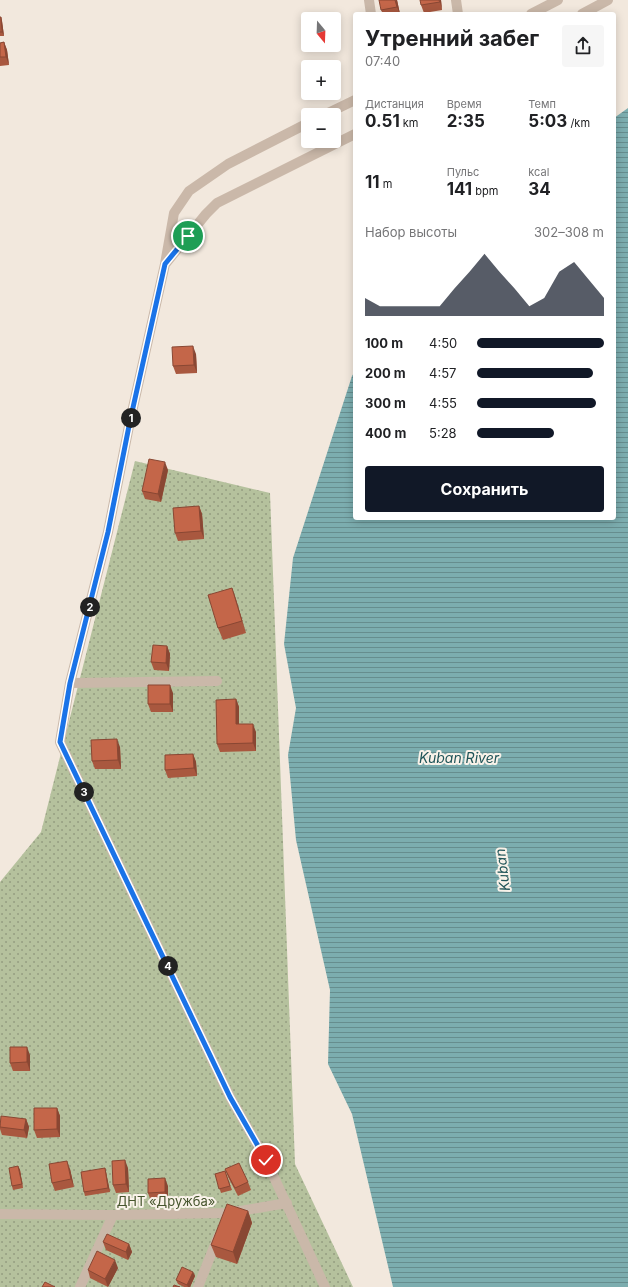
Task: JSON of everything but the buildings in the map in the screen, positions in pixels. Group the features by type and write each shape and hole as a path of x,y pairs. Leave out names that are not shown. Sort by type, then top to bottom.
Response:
{"street":[{"path":"369,0 371,12"},
{"path":"456,0 458,12"},
{"path":"533,12 544,3 558,0"},
{"path":"586,12 608,0"},
{"path":"338,108 353,101"},
{"path":"301,127 228,164 189,191 174,213 165,264 130,421 108,532 70,683 60,742 227,1090 266,1160 287,1203 325,1287"},
{"path":"165,264 206,214 217,203 353,135"},
{"path":"70,683 217,681"},
{"path":"0,1214 113,1215 228,1213 287,1203"},
{"path":"198,1287 228,1213"},
{"path":"80,1287 113,1215"}],"green space":[{"name":"ДНТ «Дружба»","path":"135,461 270,493 295,1164 353,1287 0,1287 0,882 41,832"}],"water":[{"name":"Kuban River","path":"628,108 628,1287 393,1287 352,1114 328,1064 330,990 296,840 288,755 296,708 284,644 293,558 353,374 353,520 616,520 616,117"}],"route":[{"path":"188,236 165,264 130,421 108,532 70,683 60,742 230,1097 266,1160"}],"water label":[{"name":"Kuban","path":"502,870"}]}
